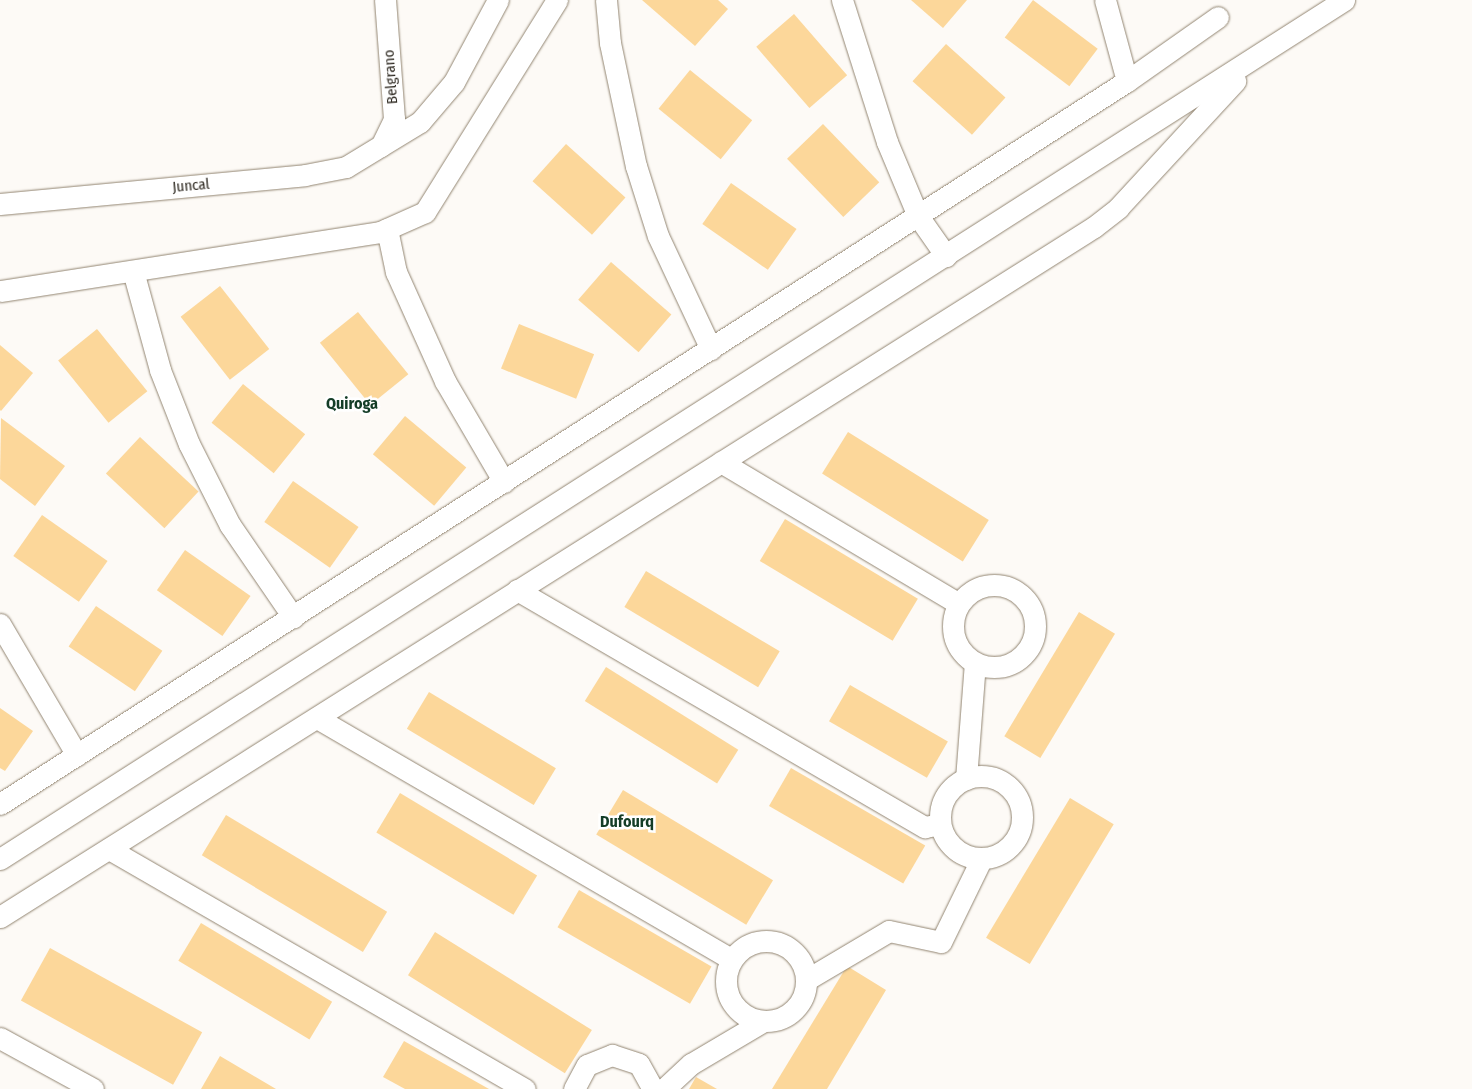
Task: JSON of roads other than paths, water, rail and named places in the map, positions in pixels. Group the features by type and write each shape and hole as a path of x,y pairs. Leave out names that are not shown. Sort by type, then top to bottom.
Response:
{"street":[{"name":"Belgrano","path":"378,150 388,137 394,119 384,0"},
{"name":"Juncal","path":"0,204 305,175 346,167 378,150 420,122 454,82 498,0"},
{"path":"0,291 387,229 425,212 557,0"},
{"path":"606,0 610,43 636,166 658,236 711,348"},
{"path":"842,0 877,115 918,216 946,256"},
{"path":"1105,0 1127,81"},
{"path":"0,859 1256,59 1344,0"},
{"path":"0,804 1127,81 1218,17"},
{"path":"0,917 1094,227 1118,208 1256,59"},
{"path":"387,229 396,272 445,381 504,482"},
{"path":"133,271 160,370 189,444 230,525 293,617"},
{"path":"721,462 959,604"},
{"path":"995,584 1018,592 1033,611 1035,635 1023,656 1000,667 975,663 958,646 953,634 959,604 972,590 995,584"},
{"path":"517,590 925,827 940,824"},
{"path":"0,624 77,755"},
{"path":"966,779 995,779 1015,794 1021,807 1019,833 1012,844 1001,853 982,858 952,846 940,824 944,800 966,779 975,663"},
{"path":"317,718 732,959"},
{"path":"109,849 525,1089"},
{"path":"806,980 889,931 941,942 982,858"},
{"path":"664,1089 691,1064 762,1022 789,1015 804,993 806,980 798,956 777,942 752,944 732,959 726,972 729,1000 737,1011 762,1022"},
{"path":"0,1038 93,1089"},
{"path":"574,1089 587,1065 612,1055 639,1064 653,1089"}],"district":[{"name":"Quiroga","path":"352,404"},
{"name":"Dufourq","path":"627,822"}]}
